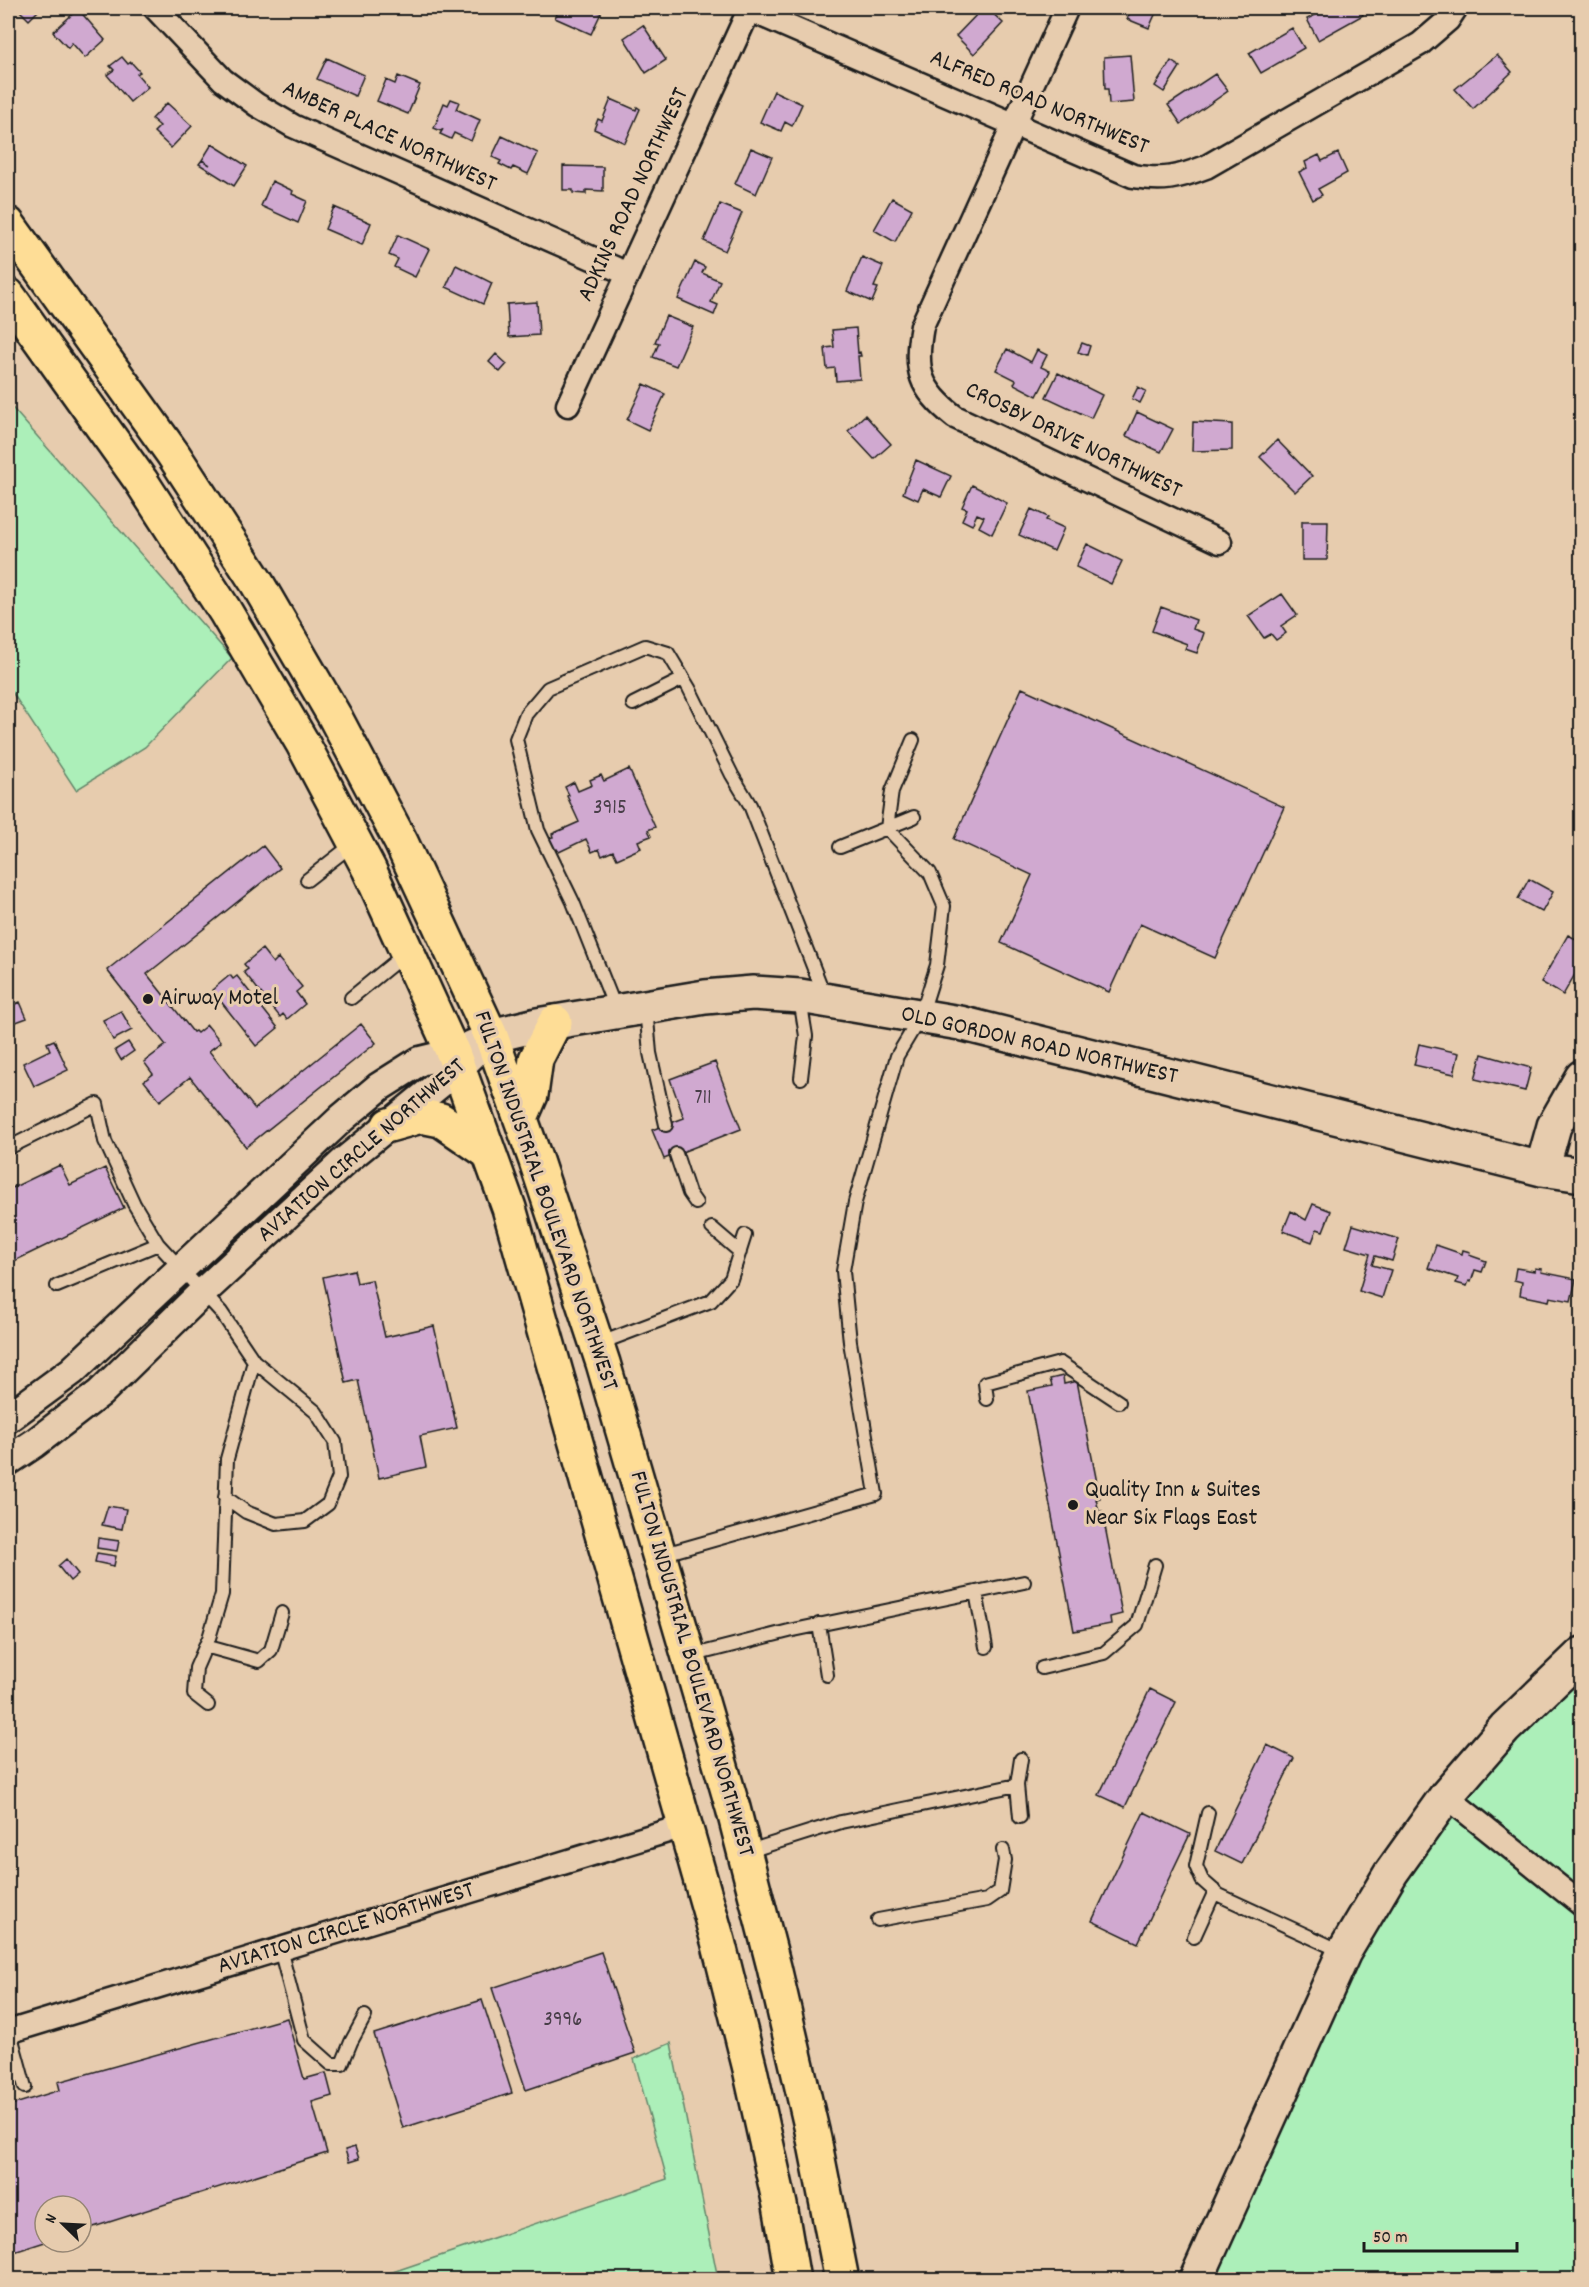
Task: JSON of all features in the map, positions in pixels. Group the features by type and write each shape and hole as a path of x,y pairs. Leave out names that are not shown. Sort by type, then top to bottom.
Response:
{"main road":[{"name":"FULTON INDUSTRIAL BOULEVARD NORTHWEST","path":"8,224 173,454 256,583 336,717 401,842 491,1036 597,1344 745,1852 808,2116 842,2280"},
{"name":"FULTON INDUSTRIAL BOULEVARD NORTHWEST","path":"8,295 141,481 225,611 303,744 355,842 456,1060 509,1208 718,1941 750,2069 780,2205 793,2280"},
{"name":"OLD GORDON ROAD NORTHWEST","path":"491,1036 555,1022 705,997 753,993 813,998 960,1023 1542,1169 1581,1175"},
{"path":"521,1118 531,1095 536,1059 555,1022"},
{"path":"1542,1169 1554,1126 1581,1077"},
{"path":"388,1125 422,1116 441,1120 489,1154"},
{"path":"1196,2280 1344,1952 1391,1873 1446,1796 1505,1728 1581,1654"}],"street":[{"name":"AMBER PLACE NORTHWEST","path":"155,8 224,80 257,105 293,126 628,274"},
{"name":"ADKINS ROAD NORTHWEST","path":"568,405 748,8"},
{"name":"ALFRED ROAD NORTHWEST","path":"748,8 1133,176 1156,179 1178,177 1206,167 1420,44 1448,20 1456,8"},
{"name":"CROSBY DRIVE NORTHWEST","path":"1067,8 922,326 917,353 922,379 936,402 955,417 1220,542"},
{"name":"AVIATION CIRCLE NORTHWEST","path":"8,1461 100,1393 202,1293 346,1160 388,1125 456,1060 491,1036"},
{"name":"AVIATION CIRCLE NORTHWEST","path":"8,1418 72,1371 342,1118 379,1087 420,1061 456,1060"},
{"path":"1446,1796 1581,1905"},
{"name":"AVIATION CIRCLE NORTHWEST","path":"9,2032 684,1826"}],"lane":[{"path":"666,1125 650,1053 632,1009 573,902 538,830 516,739 526,714 548,688 645,646 668,653 750,805 813,998 801,1078"},
{"path":"633,704 683,679"},
{"path":"886,828 892,791 913,740"},
{"path":"840,848 914,817"},
{"path":"660,1556 876,1494 850,1342 843,1271 855,1202 897,1056 921,1016 937,965 944,906 930,873 886,828"},
{"path":"307,880 355,842"},
{"path":"351,998 407,952"},
{"path":"8,1148 97,1104 105,1141 134,1204 159,1244 221,1312 254,1361 316,1412 335,1443 339,1477 328,1504 305,1521 276,1524 246,1512 225,1497"},
{"path":"676,1154 689,1193 696,1203"},
{"path":"712,1228 740,1252"},
{"path":"597,1344 711,1301 731,1279 745,1235"},
{"path":"57,1286 159,1244"},
{"path":"208,1705 194,1694 196,1668 206,1646 222,1594 227,1459 254,1361"},
{"path":"987,1400 985,1383 1060,1363 1119,1402"},
{"path":"1042,1668 1104,1653 1137,1625 1155,1565"},
{"path":"689,1656 819,1624 1024,1582"},
{"path":"976,1592 986,1647"},
{"path":"206,1646 259,1661 271,1650 282,1612"},
{"path":"819,1624 827,1675"},
{"path":"1020,1817 1017,1785 1021,1760"},
{"path":"745,1852 841,1822 1017,1785"},
{"path":"1208,1813 1196,1866 1202,1880 1215,1891 1344,1952"},
{"path":"879,1920 987,1900 1000,1891 1005,1860 1003,1850"},
{"path":"1194,1937 1215,1891"},
{"path":"280,1949 304,2040 331,2064 342,2064 365,2016"},
{"path":"9,2032 25,2087"}],"green space":[{"path":"8,403 232,658 145,747 76,790 8,686"},
{"path":"1581,1660 1581,2279 1212,2280 1241,2222 1371,1926 1490,1742"},
{"path":"671,2043 718,2279 372,2279 667,2179 634,2059"}],"building":[{"path":"17,8 35,8 38,11 29,20"},
{"path":"559,8 589,8 601,13 591,34 555,18"},
{"path":"983,8 987,8 1003,23 974,54 956,36"},
{"path":"1132,8 1158,8 1149,28 1127,19"},
{"path":"1330,8 1359,8 1363,15 1318,40 1307,19"},
{"path":"78,9 105,40 85,58 72,43 68,48 53,32"},
{"path":"643,25 666,60 646,73 624,38"},
{"path":"1292,28 1304,48 1261,73 1249,53"},
{"path":"1130,55 1134,102 1109,104 1108,89 1105,89 1104,57"},
{"path":"1497,55 1512,72 1473,109 1455,89"},
{"path":"122,57 128,64 131,62 140,72 137,74 148,87 130,102 107,75 114,70 110,66"},
{"path":"327,58 364,75 355,96 317,79"},
{"path":"1171,61 1180,67 1164,92 1155,86"},
{"path":"1215,74 1228,91 1181,124 1168,105"},
{"path":"398,76 420,85 408,114 377,101 386,80 395,84"},
{"path":"774,91 802,104 792,126 785,122 781,131 760,122"},
{"path":"451,99 459,102 456,109 480,120 471,141 454,133 451,139 440,134 443,129 441,131 434,128 444,103 448,105"},
{"path":"611,99 636,110 637,107 640,109 625,143 594,129 598,119 602,121"},
{"path":"167,103 192,126 171,148 154,132 160,126 152,119"},
{"path":"502,136 538,153 528,174 513,167 511,170 499,164 501,161 492,157"},
{"path":"212,144 247,166 234,186 199,164"},
{"path":"751,148 772,157 756,194 735,184"},
{"path":"1338,153 1347,173 1318,189 1322,195 1313,200 1299,172 1307,168 1305,162 1319,155 1322,161"},
{"path":"563,166 603,167 603,191 586,190 586,194 563,190"},
{"path":"272,181 307,201 298,223 261,206"},
{"path":"892,198 912,209 895,242 874,230"},
{"path":"720,204 742,213 725,251 704,241"},
{"path":"334,207 371,223 362,245 325,229"},
{"path":"398,235 429,249 415,277 394,267 398,259 389,255"},
{"path":"862,257 883,266 874,287 878,288 872,302 847,291"},
{"path":"695,262 705,267 702,273 720,281 711,302 718,305 714,315 678,299"},
{"path":"456,265 492,283 483,304 446,287"},
{"path":"537,302 539,335 509,337 507,304"},
{"path":"666,316 693,327 676,366 653,357 659,343 655,342"},
{"path":"856,328 858,353 860,352 861,356 858,356 860,379 836,381 835,368 827,369 825,348 834,347 832,330"},
{"path":"1082,343 1090,346 1087,355 1078,352"},
{"path":"1007,349 1031,362 1037,350 1047,355 1041,367 1050,371 1037,396 1014,384 1016,380 996,370"},
{"path":"496,354 507,364 500,372 489,362"},
{"path":"1058,373 1102,395 1091,418 1046,397"},
{"path":"644,384 665,394 648,430 627,420"},
{"path":"1138,387 1146,391 1140,403 1132,399"},
{"path":"1137,412 1173,429 1161,452 1126,436"},
{"path":"865,415 891,444 874,459 848,431"},
{"path":"1193,422 1232,424 1232,450 1192,451"},
{"path":"1277,440 1312,476 1295,492 1260,457"},
{"path":"916,460 951,476 941,497 923,489 918,500 903,493"},
{"path":"972,485 1007,503 992,534 979,527 984,517 977,514 972,525 962,520 967,509 962,507"},
{"path":"1031,509 1048,517 1046,520 1064,528 1054,551 1019,535"},
{"path":"1302,521 1328,521 1327,560 1302,560"},
{"path":"1087,544 1122,561 1111,584 1076,567"},
{"path":"1282,594 1297,615 1281,626 1286,633 1276,640 1271,634 1264,638 1248,616"},
{"path":"1161,607 1196,620 1193,629 1204,633 1197,653 1185,649 1187,644 1152,631"},
{"path":"1022,688 1284,807 1215,958 1140,924 1109,992 1001,943 1032,875 954,839"},
{"path":"629,769 655,827 648,830 651,836 638,841 641,848 617,859 613,851 602,856 599,849 592,852 586,839 559,852 555,850 549,838 553,837 552,834 579,822 565,787 574,782 578,791 592,785 590,780 601,775 604,781"},
{"name":"Airway Motel","path":"263,846 280,868 147,974 193,1032 197,1033 207,1025 221,1042 209,1051 255,1109 361,1024 376,1043 246,1147 190,1077 160,1101 144,1081 153,1074 144,1062 166,1045 107,970"},
{"path":"1529,879 1553,892 1542,912 1518,899"},
{"path":"1568,935 1582,942 1582,962 1563,995 1541,982"},
{"path":"262,949 273,963 278,958 302,987 296,992 305,1004 287,1019 283,1014 280,1017 244,972 248,969 244,964"},
{"path":"230,975 233,979 237,976 278,1028 256,1046 212,990"},
{"path":"20,1002 27,1018 8,1025 8,1007"},
{"path":"121,1011 132,1030 113,1040 103,1020"},
{"path":"54,1040 68,1070 34,1086 23,1063 50,1050 47,1043"},
{"path":"128,1042 134,1051 121,1060 115,1050"},
{"path":"1419,1044 1459,1053 1454,1074 1414,1065"},
{"path":"1482,1054 1531,1068 1525,1091 1475,1079"},
{"path":"715,1062 741,1129 664,1159 652,1130 684,1118 670,1079"},
{"path":"60,1165 70,1185 105,1168 124,1208 8,1264 8,1190"},
{"path":"1313,1204 1331,1211 1323,1231 1317,1229 1312,1242 1283,1231 1291,1211 1306,1220"},
{"path":"1353,1225 1399,1239 1392,1261 1375,1256 1372,1265 1391,1270 1382,1298 1359,1291 1370,1254 1346,1247"},
{"path":"1436,1245 1462,1254 1463,1250 1470,1252 1469,1255 1486,1261 1482,1272 1475,1270 1467,1286 1456,1283 1458,1278 1428,1268"},
{"path":"1516,1268 1535,1271 1535,1268 1542,1269 1541,1272 1576,1279 1571,1301 1550,1297 1549,1301 1520,1295 1522,1282 1514,1280"},
{"path":"354,1270 357,1283 372,1280 385,1337 434,1326 457,1428 420,1436 426,1467 379,1478 358,1380 346,1383 323,1277"},
{"name":"Quality Inn & Suites Near Six Flags East","path":"1063,1376 1064,1384 1077,1381 1100,1498 1096,1499 1099,1512 1102,1511 1122,1614 1110,1617 1111,1624 1074,1631 1028,1391 1052,1386 1050,1379"},
{"path":"108,1506 126,1509 122,1529 102,1525"},
{"path":"98,1538 119,1541 117,1551 97,1548"},
{"path":"97,1553 116,1556 114,1566 95,1562"},
{"path":"66,1559 78,1574 70,1581 58,1566"},
{"path":"1150,1689 1176,1702 1125,1807 1099,1795"},
{"path":"1267,1745 1294,1758 1242,1864 1215,1851"},
{"path":"1144,1812 1190,1834 1138,1943 1092,1921"},
{"path":"601,1952 635,2053 526,2090 492,1988"},
{"path":"482,2000 512,2093 403,2128 374,2034"},
{"path":"287,2018 304,2079 326,2073 332,2096 312,2102 327,2153 93,2227 93,2194 33,2194 33,2246 8,2254 8,2106 60,2090 58,2082"},
{"path":"355,2147 359,2159 349,2162 345,2150"}],"place":[{"name":"Airway Motel","path":"148,999"},
{"name":"Quality Inn & Suites Near Six Flags East","path":"1073,1505"}]}
